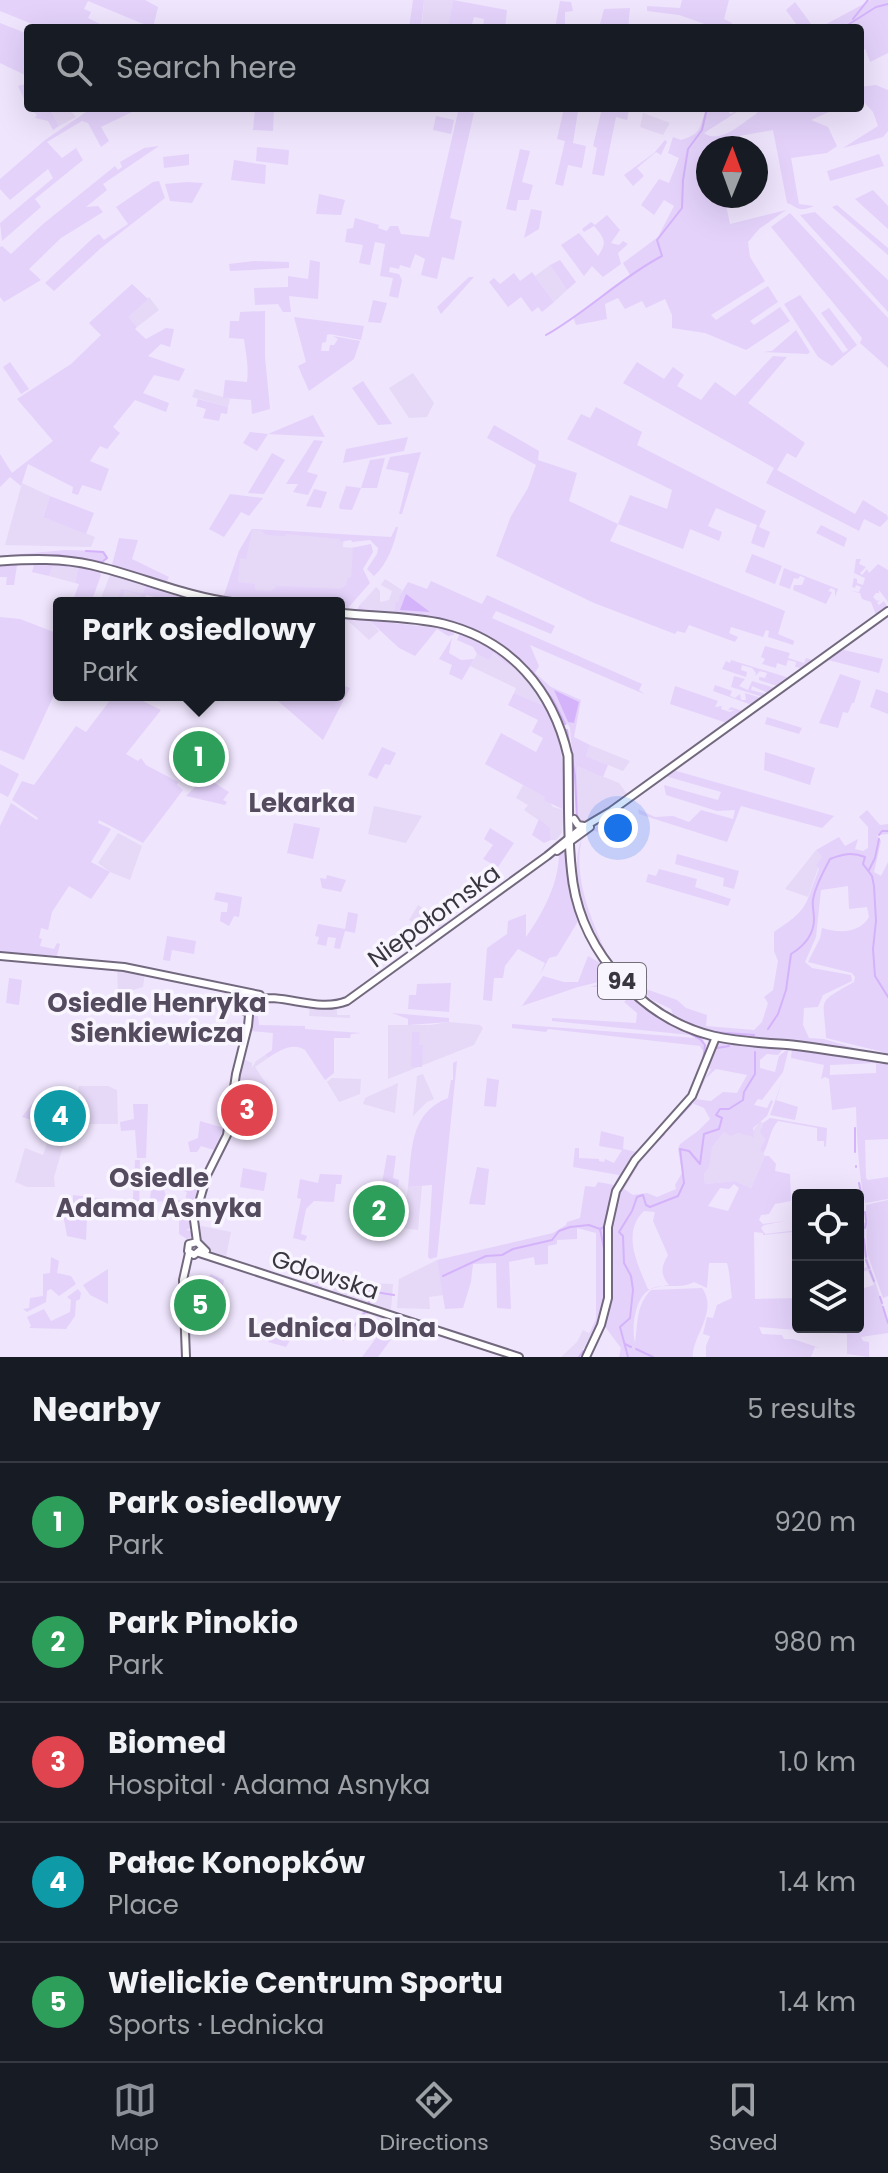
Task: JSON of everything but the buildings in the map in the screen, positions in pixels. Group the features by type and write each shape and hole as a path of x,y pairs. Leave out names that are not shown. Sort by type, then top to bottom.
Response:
{"main road":[{"path":"0,561 48,559 82,563 201,597"},
{"name":"Niepołomska","path":"547,856 574,842 602,817 888,611"},
{"name":"94","path":"345,614 442,624 492,643 524,668 542,691 559,724 568,755 574,842"},
{"name":"94","path":"568,755 578,890 589,930 601,954 628,988 660,1013 716,1037 888,1059"},
{"name":"Niepołomska","path":"250,1001 340,1003 547,856 574,842 587,825 602,817"},
{"path":"574,819 578,825 587,825"},
{"path":"0,956 116,965 220,987 250,1001"},
{"path":"186,1357 183,1280 195,1249 194,1226 207,1175 227,1135 250,1001 246,992 241,995"},
{"path":"698,1031 708,1043 706,1063"},
{"path":"587,1357 601,1325 608,1298 608,1227 616,1191 635,1160 688,1102 716,1037"},
{"name":"Gdowska","path":"195,1249 274,1278 519,1357"}],"shaded area":[{"path":"0,0 145,0 158,7 154,24 143,24 88,1 84,9 91,12 88,18 100,24 32,24 0,11"},
{"path":"413,0 424,0 421,24 410,24"},
{"path":"424,0 453,0 449,24 422,24"},
{"path":"453,0 507,10 505,24 483,24 484,19 474,17 472,24 449,24"},
{"path":"682,0 729,0 724,19 732,23 705,24 679,15 647,11 647,6 680,8"},
{"path":"871,0 888,0 888,53 870,62 864,49 864,24 826,24"},
{"path":"560,1 571,2 573,11 565,12 565,24 556,24"},
{"path":"795,2 811,24 796,24 786,10"},
{"path":"630,8 628,24 600,24 604,9"},
{"path":"0,23 24,32 24,75 0,63"},
{"path":"24,84 24,99 18,86"},
{"path":"876,85 888,90 888,131 883,137 843,148 878,126 873,112 864,102 864,86"},
{"path":"34,112 51,112 59,126 53,130 48,121 35,118 37,115"},
{"path":"51,112 72,112 76,117 59,126"},
{"path":"86,112 132,112 101,127 109,141 101,147 88,123 82,121 47,142 62,158 76,148 83,160 35,199 41,207 2,241 0,223 53,178 48,169 10,200 0,189 0,179 45,140"},
{"path":"255,112 274,112 273,131 253,130"},
{"path":"458,112 474,113 450,218 462,221 454,260 442,257 437,279 421,275 425,259 415,254 410,268 400,265 399,269 390,267 389,272 399,274 402,280 398,298 389,296 393,278 380,276 385,244 375,242 370,265 359,263 363,245 345,242 347,229 353,228 355,218 379,225 378,228 387,231 390,226 398,226 401,234 429,237"},
{"path":"563,112 578,112 573,143 586,146 582,168 568,165 563,186 555,184 565,141 557,139"},
{"path":"601,112 628,112 627,120 616,117 604,176 592,174 597,148 593,146"},
{"path":"706,112 737,112 704,133 710,136 696,136 696,208 727,208 730,224 786,210 759,229 748,242 750,257 765,281 711,315 716,320 768,286 778,302 750,321 754,325 780,307 790,321 746,350 705,333 672,328 672,315 665,299 646,308 642,301 625,309 618,298 605,304 607,319 576,325 573,317 630,275 623,263 658,237 674,206 664,200 654,215 641,205 659,179 669,183 679,158 668,153 673,137 681,140 697,132"},
{"path":"757,112 829,112 811,120 828,127 837,146 827,153 791,158 799,204 814,206 798,209 787,203 773,130 717,136 738,127"},
{"path":"643,113 670,123 663,135 640,127"},
{"path":"436,116 454,120 451,134 433,130"},
{"path":"665,140 667,142 661,155 656,152 637,168 644,176 633,186 624,175 654,153"},
{"path":"159,146 103,184 107,190 86,207 98,206 103,212 61,238 29,269 41,280 4,302 0,297 0,247 11,254 115,166 118,170 122,167 120,162 144,148"},
{"path":"257,147 289,150 288,165 256,161"},
{"path":"520,149 530,151 522,182 533,185 529,200 518,200 516,211 506,209"},
{"path":"189,154 189,165 164,168 163,157"},
{"path":"879,154 884,166 830,181 827,171"},
{"path":"234,160 266,165 265,184 231,180"},
{"path":"159,181 165,198 101,248 54,291 45,283 94,237 99,234 104,240 128,224 116,207"},
{"path":"203,183 192,203 170,201 165,184"},
{"path":"873,190 888,206 888,229 855,199"},
{"path":"319,194 345,200 341,215 316,214"},
{"path":"837,205 888,248 888,255 832,207"},
{"path":"531,209 542,211 539,229 524,238"},
{"path":"815,212 888,280 888,312 800,215"},
{"path":"790,213 888,318 888,368 860,343 862,338 771,227"},
{"path":"607,215 620,230 611,243 619,245 623,241 628,244 618,253 621,264 603,277 592,266 584,276 561,245 579,233 598,256 604,244 602,237 594,226 584,232 582,229 591,222 595,225"},
{"path":"310,260 320,262 318,299 289,296 291,312 283,312 278,304 255,305 254,288 288,287 288,276 308,279"},
{"path":"560,260 576,282 567,290 550,265"},
{"path":"289,262 289,268 230,271 229,264"},
{"path":"550,265 567,290 554,302 535,276"},
{"path":"532,272 554,302 542,312 538,307 532,312 521,297 508,307 489,282 494,278 500,284 514,273 520,281"},
{"path":"469,277 474,277 441,314 437,307"},
{"path":"132,284 148,299 128,317 137,327 135,329 146,339 166,328 174,329 170,347 161,344 148,356 185,369 179,381 154,375 143,393 169,403 166,412 135,400 113,427 120,433 107,449 100,446 90,461 109,469 101,491 82,485 78,495 72,493 73,487 28,464 21,486 10,477 0,487 0,454 12,473 53,441 17,399 71,364 101,335 89,323"},
{"path":"800,295 843,353 848,350 821,313 829,308 857,345 832,366 818,357 784,304"},
{"path":"149,297 159,310 137,327 127,317"},
{"path":"373,300 387,303 381,323 368,322"},
{"path":"265,311 270,409 252,414 251,400 223,398 225,380 247,382 248,376 244,339 229,338 230,321 239,321 240,312"},
{"path":"294,317 364,326 361,340 327,335 321,351 329,351 330,345 334,345 338,339 333,336 360,341 354,359 309,391 298,366 306,362"},
{"path":"796,330 810,352 808,354 763,352 772,351"},
{"path":"773,356 787,357 748,403 805,443 796,458 787,453 777,470 855,514 863,500 887,515 888,519 880,527 864,519 859,531 766,483 774,468 623,383 637,362 664,379 673,367 684,375 677,386 701,400 715,382 735,396"},
{"path":"10,362 29,389 21,394 3,367"},
{"path":"413,373 434,403 427,417 409,418 389,388"},
{"path":"363,381 392,424 378,425 352,388"},
{"path":"195,389 230,399 228,407 192,397"},
{"path":"198,399 228,407 227,414 221,413 219,421 203,418 206,409 196,406"},
{"path":"596,407 642,432 637,445 766,511 759,527 770,532 764,548 751,543 757,525 716,508 708,526 722,532 719,541 690,529 683,549 618,524 630,495 667,509 672,490 567,439 581,414 590,418"},
{"path":"313,415 325,437 268,434"},
{"path":"494,425 539,451 538,460 577,473 569,501 618,524 610,541 785,611 778,634 797,642 794,641 793,645 768,637 769,631 766,630 763,637 731,627 729,633 738,637 735,642 689,625 685,633 677,631 675,634 594,603 496,556 536,465 487,438"},
{"path":"250,432 268,434 257,451 243,443"},
{"path":"408,437 404,451 343,463 346,449"},
{"path":"314,440 323,441 307,472 318,475 308,495 293,492 298,484 286,484"},
{"path":"421,452 402,514 399,514 409,473 386,469 390,457"},
{"path":"272,453 285,460 264,494 248,493"},
{"path":"385,458 377,488 361,488 370,460"},
{"path":"22,483 50,496 43,516 95,537 91,547 5,545"},
{"path":"346,486 361,488 352,510 340,509"},
{"path":"314,489 327,492 321,508 306,506"},
{"path":"230,494 263,498 249,516 241,512 224,537 209,529"},
{"path":"50,496 94,513 86,534 43,517"},
{"path":"821,525 847,538 844,547 816,533"},
{"path":"398,527 390,553 374,576 367,569 378,548 370,540 340,542 340,539 266,535 261,530 252,530 246,559 240,558 238,582 255,584 255,590 271,591 277,586 340,589 351,578 351,548 371,544 373,552 363,569 370,583 345,608 345,597 223,597 239,551 252,529 391,537"},
{"path":"252,529 344,536 343,547 354,548 351,582 340,592 277,594 226,590 239,551"},
{"path":"119,538 138,540 132,559 169,577 166,583 112,565"},
{"path":"65,550 104,551 108,557 102,564 46,556 0,558 0,556"},
{"path":"752,554 782,566 775,584 745,572"},
{"path":"856,559 861,559 859,564 866,567 860,573 862,575 878,564 888,570 888,602 879,590 873,597 880,600 879,605 884,601 888,608 876,615 871,602 862,599 860,593 851,591 859,592 861,587 852,587 854,578 863,585 865,578 854,573"},
{"path":"0,564 58,564 99,571 101,575 93,597 74,597 79,584 75,583 78,568 53,566 49,576 32,572 34,565 17,565 14,585 6,585 7,577 0,577"},
{"path":"53,566 78,568 75,583 49,576"},
{"path":"784,568 838,589 835,597 835,590 831,588 826,604 793,590 794,585 802,585 805,578 800,576 794,578 790,589 779,585"},
{"path":"110,575 146,585 144,597 101,597"},
{"path":"385,579 402,590 398,603 395,602 394,612 364,609 360,605 376,587 380,591 380,602 389,600 392,591 381,585"},
{"path":"431,581 482,604 487,595 555,626 551,634 496,611 492,618 642,684 639,690 644,694 530,645 539,666 535,673 551,687 581,700 574,737 590,745 586,756 608,765 603,777 577,766 579,820 584,822 578,820 570,728 568,724 563,726 542,688 514,656 479,632 459,624 357,610 364,597 360,605 364,609 394,612 395,602 398,602 408,582 427,589"},
{"path":"146,585 187,597 141,597 125,591 119,597 121,589 143,594"},
{"path":"406,594 430,612 400,610"},
{"path":"0,617 20,619 53,632 53,697 24,760 0,750"},
{"path":"350,618 453,630 454,635 448,636 437,629 415,656 399,648 371,622 347,620"},
{"path":"347,620 371,622 379,631 369,640"},
{"path":"460,633 485,643 516,668 493,653 489,660 477,654 473,647 457,640"},
{"path":"452,638 449,653 461,660 474,659 462,680 449,674 452,665 439,659"},
{"path":"765,646 790,653 788,658 804,663 806,658 812,660 801,668 795,667 796,662 788,660 786,666 777,663 776,668 762,664"},
{"path":"844,646 844,650 883,659 879,673 828,660 820,664"},
{"path":"492,653 516,668 547,707 514,693 516,688 470,666 477,654 488,659"},
{"path":"731,660 787,678 777,686 759,680 759,677 765,678 767,673 760,671 755,676 752,668 742,665 741,670 747,672 746,677 722,669 726,661 730,663"},
{"path":"840,674 861,681 854,703 848,713 843,712 838,728 819,723"},
{"path":"734,676 745,679 739,686 748,690 752,681 775,688 768,693 752,686 751,690 766,694 763,697 731,687"},
{"path":"715,685 732,691 730,696 735,698 740,694 741,700 746,700 745,693 761,698 752,705 713,691"},
{"path":"675,686 718,701 715,707 722,706 721,709 730,712 734,710 728,710 731,707 742,711 727,723 670,704"},
{"path":"876,689 888,693 888,714 870,707"},
{"path":"554,690 579,702 574,723 568,722"},
{"path":"514,693 547,707 562,758 564,810 485,764 501,733 536,752 543,738 532,732 538,720 508,705"},
{"path":"109,701 143,701 161,710 126,754 138,761 141,758 146,765 178,782 177,785 183,790 143,843 99,820 98,823 111,829 91,862 110,872 91,899 69,886 52,912 48,930 41,928 40,946 54,949 57,943 60,944 57,956 0,952 0,826 11,803 37,820 12,800 22,781 34,785 76,726 86,732"},
{"path":"278,701 343,701 323,740"},
{"path":"767,717 802,728 799,734 765,724"},
{"path":"198,740 216,759 195,776 180,762"},
{"path":"590,745 630,761 623,771 586,756"},
{"path":"382,747 396,753 377,779 368,775"},
{"path":"765,752 815,768 810,785 764,770"},
{"path":"0,764 19,774 8,797 0,793"},
{"path":"577,766 619,783 628,795 584,822 579,820"},
{"path":"673,770 834,816 822,828 741,806 727,842 639,814 638,809 655,817 673,816 689,822 701,810 733,819 735,810 717,811 666,795 664,785 718,800 721,792 665,776"},
{"path":"205,777 229,792 223,800 227,802 225,805 186,796"},
{"path":"523,785 546,797 553,807 564,810 562,833 556,840 551,840 550,828 524,810 528,805 516,798"},
{"path":"374,806 422,816 406,843 368,834"},
{"path":"607,808 608,810 584,822"},
{"path":"867,810 880,825 888,824 888,834 877,835 881,841 874,872 881,876 888,862 888,1056 883,1052 826,1038 825,1003 833,994 854,982 855,977 852,973 808,962 822,928 848,931 860,927 869,917 867,907 849,909 848,886 821,890 816,937 805,962 812,968 851,975 852,981 823,995 818,1007 804,1008 803,1025 809,1038 824,1039 875,1054 731,1037 674,1018 671,1009 652,1000 639,987 640,980 649,976 642,981 643,988 707,1015 706,1026 754,1030 762,1022 768,1003 764,997 773,990 778,961 774,951 774,932 800,912 808,899 819,869 816,865 822,857 816,850 839,837 845,846 858,839 855,849 863,851 868,848 868,827 859,817"},
{"path":"618,811 631,818 621,841 592,830"},
{"path":"539,819 550,828 551,840 544,843 532,835"},
{"path":"294,823 320,828 313,859 287,853"},
{"path":"490,828 514,843 498,867 483,859 493,845 484,839"},
{"path":"118,833 142,846 130,880 98,863"},
{"path":"582,838 582,885 610,961 595,933 579,885 578,853"},
{"path":"816,850 822,857 808,897 785,889"},
{"path":"561,852 567,854 580,918 557,956 549,958 540,975 545,963 518,949 505,966 503,978 494,978 492,1001 483,1000 487,948 507,934 508,921 526,914 526,937 549,897"},
{"path":"677,854 739,871 734,889 723,886 724,878 675,864"},
{"path":"659,869 697,879 695,887 731,899 728,906 646,882 648,874 656,876"},
{"path":"327,875 346,880 341,892 322,888 320,878 326,879"},
{"path":"216,892 242,897 239,917 234,916 229,926 220,921 221,912 227,912 228,903 214,900"},
{"path":"418,905 447,924 432,935 409,920"},
{"path":"348,912 358,914 355,933 345,931 340,949 334,948 336,938 328,937 326,946 317,944 318,924 345,929"},
{"path":"167,936 196,941 194,954 172,950 170,961 163,960"},
{"path":"588,956 604,965 615,978 522,1006 543,976 578,982"},
{"path":"117,967 145,972 143,987 133,990 132,995 118,993"},
{"path":"9,978 22,980 19,1005 6,1003"},
{"path":"614,980 648,1009 703,1038 706,1049 548,1029 546,1032 512,1028 512,1024 696,1038 552,1021 552,1018 636,1023 637,1013 624,1002 628,998 617,986 590,987"},
{"path":"451,983 449,1012 408,1009 409,995 416,995 417,984"},
{"path":"310,1005 337,1008 337,1015 350,1015 350,1018 309,1016"},
{"path":"392,1013 449,1018 449,1022 408,1025 408,1019"},
{"path":"252,1016 258,1016 259,1025 305,1026 305,1029 361,1033 351,1034 350,1038 334,1038 334,1073 325,1080 305,1050 300,1048 286,1048 268,1058 265,1055 272,1050 273,1033 251,1031"},
{"path":"449,1022 480,1025 483,1028 474,1045 388,1079 388,1025"},
{"path":"412,1032 420,1032 422,1067 411,1067"},
{"path":"717,1042 784,1048 778,1055 767,1054 760,1060 760,1068 775,1072 779,1056 789,1048 783,1072 762,1100 758,1099 754,1105 767,1108 773,1101 767,1116 753,1128 754,1137 738,1133 730,1136 724,1132 712,1147 709,1167 704,1173 705,1184 735,1181 751,1188 765,1156 769,1156 776,1164 775,1171 790,1174 791,1201 775,1204 769,1214 761,1215 759,1220 763,1224 786,1221 764,1225 761,1228 765,1234 792,1232 763,1235 754,1232 755,1299 792,1298 792,1330 759,1327 762,1334 782,1335 784,1339 820,1348 815,1347 811,1357 706,1357 710,1336 703,1334 707,1317 713,1318 717,1305 732,1298 727,1263 709,1263 707,1288 694,1282 664,1286 669,1285 662,1270 668,1255 653,1221 655,1212 644,1211 634,1229 634,1249 640,1270 648,1289 654,1288 643,1295 636,1310 635,1343 640,1308 651,1290 702,1288 706,1297 706,1315 693,1357 619,1357 621,1348 603,1324 612,1291 610,1222 618,1191 637,1160 688,1105 711,1069 708,1068","holes":["716,1069 747,1075 737,1093 723,1092 711,1101 695,1099 706,1078","692,1103 704,1108 710,1119 680,1144 682,1173 676,1189 657,1197 647,1193 633,1195 624,1189 642,1159","734,1184 739,1188 728,1211 708,1206 720,1188 729,1189"]},
{"path":"792,1049 882,1062 877,1064 888,1063 888,1139 865,1140 866,1178 888,1177 888,1199 865,1203 859,1167 856,1107 832,1110 829,1079 821,1079 824,1065 791,1058","holes":["876,1063 876,1073 830,1075 830,1065"]},
{"path":"265,1055 268,1058 255,1067 274,1095 267,1099 274,1115 255,1122 252,1110 243,1100 234,1097 243,1059 252,1063 252,1068"},
{"path":"457,1061 437,1257 430,1259 432,1185 408,1187 412,1147 419,1123 426,1113 448,1098 453,1080 453,1063"},
{"path":"423,1074 434,1099 413,1116 417,1076"},
{"path":"332,1078 361,1079 360,1094 339,1102 327,1082"},
{"path":"487,1078 499,1080 496,1107 484,1106"},
{"path":"783,1079 776,1100 798,1107 795,1120 770,1115"},
{"path":"398,1083 395,1113 363,1104 365,1098"},
{"path":"79,1086 108,1086 117,1090 118,1124 72,1124"},
{"path":"46,1100 43,1123 22,1117 34,1101"},
{"path":"683,1101 685,1103 633,1161 614,1194 605,1232 607,1291 593,1335 589,1334 596,1319 596,1233 577,1228 577,1239 557,1240 557,1244 548,1246 548,1264 535,1265 534,1257 509,1262 511,1309 497,1308 496,1263 473,1264 463,1308 445,1309 437,1260 553,1233 567,1222 580,1218 585,1186 595,1187 598,1182 614,1185 619,1175 573,1167 575,1148 579,1148 579,1158 604,1162 605,1159 614,1163 622,1150 599,1146 601,1131 624,1137 623,1149 637,1152"},
{"path":"133,1104 148,1104 146,1158 137,1158 135,1130 121,1131 120,1122 134,1119"},
{"path":"770,1118 827,1128 826,1146 824,1141 817,1141 817,1128 778,1121 763,1154 760,1149 765,1139 760,1132 763,1123"},
{"path":"200,1121 224,1128 214,1150 201,1146 197,1152 190,1152 188,1142 198,1138"},
{"path":"760,1121 765,1139 760,1149 765,1156 751,1188 735,1181 705,1184 704,1173 712,1147 724,1132 747,1134"},
{"path":"51,1132 66,1137 54,1177 55,1187 27,1187 15,1182 25,1148 43,1155"},
{"path":"387,1155 396,1156 393,1178 399,1180 398,1188 382,1183"},
{"path":"135,1160 140,1160 139,1209 147,1210 144,1215 128,1206 133,1198"},
{"path":"477,1167 489,1169 485,1205 469,1204"},
{"path":"179,1168 184,1171 185,1190 193,1190 194,1187 199,1192 190,1205 191,1228 186,1230 191,1231 191,1237 187,1239 179,1234 177,1200 185,1201 187,1192 181,1190"},
{"path":"243,1168 267,1173 264,1191 240,1187"},
{"path":"320,1174 342,1175 341,1184 336,1184 334,1202 314,1201 306,1209 301,1234 307,1236 305,1241 293,1238 301,1199 297,1198 300,1179 318,1183"},
{"path":"422,1186 418,1230 402,1228 408,1187"},
{"path":"164,1190 167,1199 163,1205 162,1201 157,1202 156,1217 148,1214 151,1191"},
{"path":"375,1190 390,1192 384,1228 368,1225"},
{"path":"73,1195 105,1199 104,1218 87,1218 86,1240 67,1236 62,1208 73,1207"},
{"path":"888,1200 888,1296 883,1298 867,1253 866,1205"},
{"path":"865,1222 865,1251 888,1321 888,1333 861,1337 869,1342 869,1357 847,1354 847,1334 834,1333 864,1333 864,1288 874,1285 868,1271 864,1271 867,1267 864,1254"},
{"path":"197,1225 231,1232 226,1257 205,1249 198,1238"},
{"path":"51,1257 59,1261 57,1273 71,1276 76,1284 59,1296 51,1289 47,1291 46,1302 27,1312 23,1309 29,1308 30,1298 43,1296 43,1274 50,1273"},
{"path":"437,1260 444,1295 429,1297 430,1309 397,1308 399,1279"},
{"path":"312,1264 323,1285 321,1290 304,1284"},
{"path":"108,1269 108,1304 90,1295 83,1285"},
{"path":"211,1274 224,1280 214,1315 207,1315 208,1301 204,1301 207,1279"},
{"path":"334,1282 393,1284 391,1310 332,1293"},
{"path":"78,1289 81,1293 76,1301 75,1316 66,1329 29,1328 27,1317 44,1309 51,1321 70,1312 71,1300 67,1297"},
{"path":"364,1310 368,1316 351,1336 328,1327 332,1320 352,1327"},
{"path":"390,1319 403,1323 378,1357 362,1357"},
{"path":"274,1320 298,1327 286,1347 268,1342"},
{"path":"583,1330 592,1335 578,1357 561,1357 577,1342"}],"waterway":[{"path":"853,19 868,0"},
{"path":"849,24 876,7 888,4"},
{"path":"546,335 662,256 657,240 682,208 688,149 702,130 706,112"},
{"path":"0,557 58,555 102,562 107,558 103,552 86,551"},
{"path":"532,671 553,700 565,724"},
{"path":"567,730 575,776 577,820"},
{"path":"879,835 882,831 888,831"},
{"path":"869,870 879,839"},
{"path":"768,1029 778,1014 786,990 791,954 804,944 812,930 813,900 818,884 830,859 839,856 852,854 865,857 863,864 872,876 876,921 873,949 875,976 888,997"},
{"path":"629,982 645,998"},
{"path":"660,1009 670,1014"},
{"path":"649,1011 700,1039"},
{"path":"676,1018 705,1030"},
{"path":"712,1032 754,1035"},
{"path":"701,1040 705,1045 703,1061"},
{"path":"717,1048 729,1046"},
{"path":"628,1357 620,1327 630,1318 633,1290 631,1276 624,1263 623,1236 619,1232 637,1197 643,1195 646,1205 650,1207 678,1196 684,1183 680,1149 689,1151 700,1164 704,1134 719,1129 722,1118 716,1115 720,1109 729,1109 743,1100 744,1092 755,1074 755,1052"},
{"path":"667,1130 691,1104"},
{"path":"855,1128 855,1152"},
{"path":"645,1153 664,1134"},
{"path":"611,1197 623,1172 639,1151"},
{"path":"859,1183 860,1189"},
{"path":"605,1253 600,1229 604,1227 610,1200"},
{"path":"865,1212 866,1221"},
{"path":"865,1228 866,1223"},
{"path":"443,1276 486,1256 502,1255 513,1249 552,1240 559,1231 570,1227 589,1225 600,1229"},
{"path":"864,1239 866,1257"},
{"path":"866,1260 869,1268"},
{"path":"870,1271 874,1281"},
{"path":"368,1304 375,1292 394,1295"},
{"path":"880,1297 882,1303"},
{"path":"883,1307 888,1323"},
{"path":"347,1335 366,1311"},
{"path":"592,1336 601,1315"},
{"path":"586,1347 591,1339"},
{"path":"625,1344 631,1347"},
{"path":"636,1349 653,1357"},
{"path":"579,1357 583,1351"}],"place":[{"name":"Park osiedlowy","path":"199,757"},
{"name":"Biomed","path":"247,1110"},
{"name":"Pałac Konopków","path":"60,1116"},
{"name":"Park Pinokio","path":"379,1211"},
{"name":"Wielickie Centrum Sportu","path":"200,1305"}],"district":[{"name":"Lekarka","path":"302,803"},
{"name":"Osiedle Henryka Sienkiewicza","path":"157,1018"},
{"name":"Osiedle Adama Asnyka","path":"159,1193"},
{"name":"Lednica Dolna","path":"342,1328"}]}
